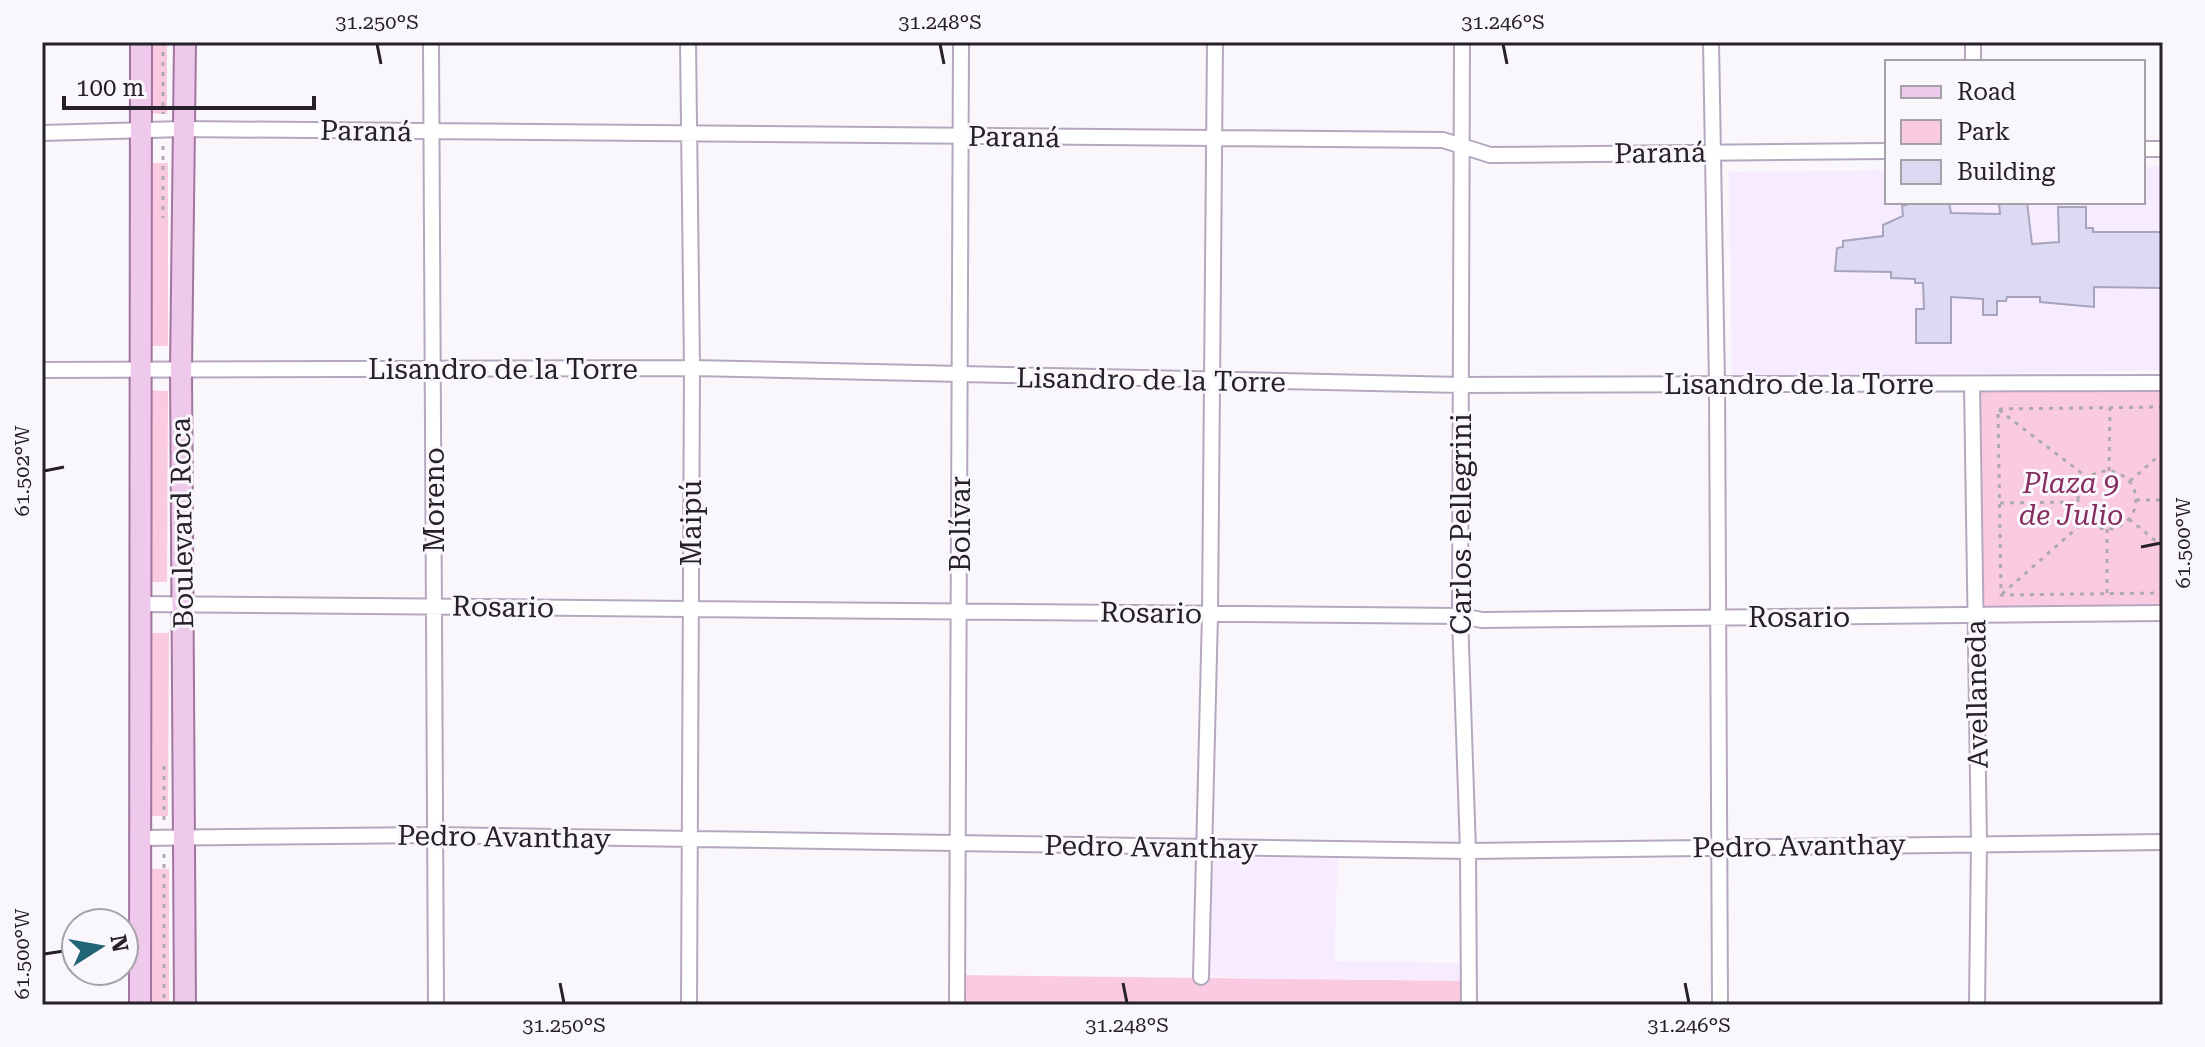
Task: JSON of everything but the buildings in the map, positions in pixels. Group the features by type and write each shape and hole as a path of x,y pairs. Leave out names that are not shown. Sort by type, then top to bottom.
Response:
{"main road":[{"name":"Boulevard Roca","path":"140,1005 138,371 141,42"},
{"name":"Boulevard Roca","path":"185,42 181,370 185,1005"}],"street":[{"name":"Moreno","path":"431,42 436,1005"},
{"name":"Maipú","path":"688,42 692,368 689,1005"},
{"name":"Bolívar","path":"957,1005 961,42"},
{"path":"1201,977 1210,614 1215,42"},
{"name":"Carlos Pellegrini","path":"1462,42 1460,616 1468,851 1469,1005"},
{"path":"1711,42 1717,384 1720,1005"},
{"name":"Paraná","path":"42,133 140,133 183,129 1443,140 1490,155 1885,151"},
{"name":"Lisandro de la Torre","path":"42,370 692,368 961,377 1461,385 2163,383"},
{"name":"Avellaneda","path":"1972,384 1979,843 1977,1005"},
{"name":"Rosario","path":"139,604 1460,616 1482,620 2163,613"},
{"name":"Pedro Avanthay","path":"140,838 435,835 1468,851 2163,842"}],"path":[{"path":"1998,409 2163,407"},
{"path":"2109,471 2110,408"},
{"path":"1998,409 2088,478"},
{"path":"1998,409 2001,595"},
{"path":"2129,481 2163,452"},
{"path":"2109,471 2129,481 2136,500 2129,519 2107,529 2086,520 2079,502 2081,486 2088,478 2109,471"},
{"path":"2136,500 2163,500"},
{"path":"2000,503 2079,502"},
{"path":"2129,519 2163,547"},
{"path":"2001,595 2086,520"},
{"path":"2107,529 2107,594"},
{"path":"2001,595 2163,593"}],"shaded area":[{"path":"2163,166 2163,371 1732,376 1729,172 1885,170 1885,204 2145,204 2145,167"},
{"path":"1209,853 1338,858 1334,961 1468,963 1469,981 1201,977"}],"green space":[{"path":"146,42 167,42 167,114 146,113"},
{"path":"147,163 168,163 168,346 146,346"},
{"name":"Plaza 9 de Julio","path":"2163,389 2163,609 1980,612 1977,390"},
{"path":"147,390 168,391 167,582 146,582"},
{"path":"148,633 169,633 168,816 147,816"},
{"path":"148,869 169,869 169,1005 147,1005"},
{"path":"957,975 1469,981 1468,1005 957,1005"}]}
